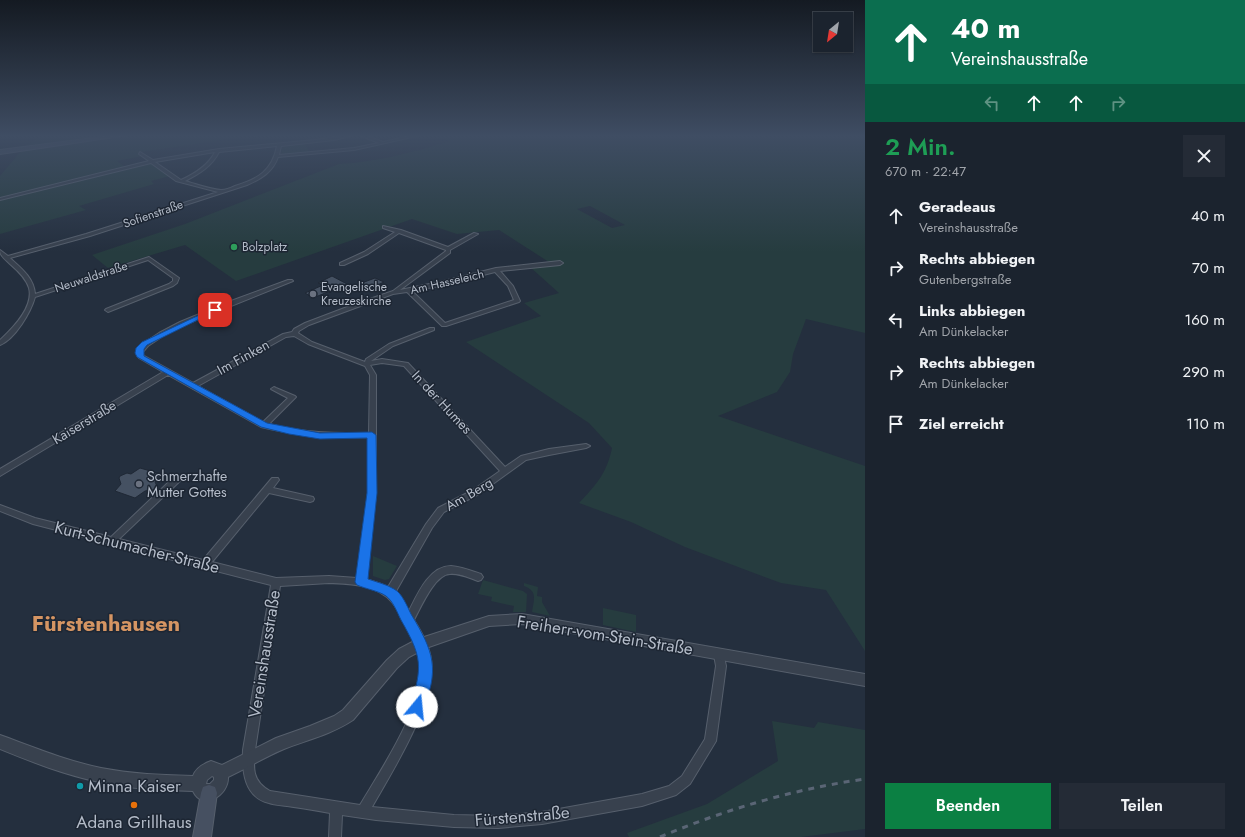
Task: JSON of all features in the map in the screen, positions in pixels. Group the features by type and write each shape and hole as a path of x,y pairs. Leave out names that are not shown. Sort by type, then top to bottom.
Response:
{"main road":[{"path":"202,837 203,789"}],"street":[{"path":"0,199 103,174"},
{"path":"171,174 181,181 222,192"},
{"path":"181,181 194,174"},
{"name":"Sofienstraße","path":"6,258 88,235 222,192 246,184 265,174"},
{"path":"386,227 448,250"},
{"path":"342,264 366,253 399,231"},
{"path":"392,293 406,285 448,252 448,250 476,234"},
{"path":"0,251 29,280 33,296 22,321 0,343"},
{"name":"Neuwaldstraße","path":"33,296 149,258 176,278 175,282 108,310"},
{"name":"Am Hasseleich","path":"295,334 296,330 307,324 392,293 408,291 496,270 560,263"},
{"path":"408,291 444,325 517,301 510,286 496,270"},
{"path":"290,281 195,318 155,337 140,348 139,353 141,357 264,425 320,436 372,435"},
{"path":"367,364 368,360 381,350 432,329"},
{"path":"295,334 310,343 367,364 373,375 372,493 361,582"},
{"name":"Im Finken","path":"194,385 285,335 295,334"},
{"name":"In der Humes","path":"367,364 394,362 406,364 505,472"},
{"name":"Kaiserstraße","path":"0,473 168,372"},
{"path":"264,425 293,396 274,389"},
{"name":"Am Berg","path":"390,592 434,516 441,510 476,492 524,458 586,446"},
{"path":"113,540 177,479"},
{"path":"206,563 275,480"},
{"path":"268,490 310,499"},
{"name":"Kurt-Schumacher-Straße","path":"0,508 33,521 206,563 276,582"},
{"path":"409,620 431,580 439,573 447,570 453,570 478,577"},
{"name":"Vereinshausstraße","path":"248,759 276,582 346,580 361,582 390,592"},
{"path":"363,812 413,719 424,683 426,661 422,644 409,620 390,592"},
{"name":"Freiherr-vom-Stein-Straße","path":"203,789 219,787 222,779 221,773 248,759 281,743 339,721 355,708 392,664 404,653 422,644 488,621 522,619 865,680"},
{"name":"Fürstenstraße","path":"248,759 249,775 252,784 259,793 268,797 336,809 363,812 454,821 498,822 542,818 642,800 672,791 686,780 710,742 721,666 719,655"},
{"path":"0,742 65,766 113,778 203,789"},
{"path":"335,837 336,809"}],"green space":[{"path":"2,174 167,174 170,176 151,181 154,184 79,206 86,210 0,234 0,176"},
{"path":"313,174 865,174 865,333 806,319 793,354 790,372 777,392 718,416 865,466 865,651 826,590 781,583 685,547 631,522 579,503 604,472 612,448 589,423 466,342 541,316 524,303 559,293 530,267 552,264 499,230 457,234 412,219 236,281 185,245 108,268 92,255 185,224","holes":["590,206 625,225 612,228 577,209"]},
{"path":"373,556 397,566 389,579 385,580 373,576"},
{"path":"483,580 523,591 527,594 526,612 513,612 514,606 491,601 492,597 478,594"},
{"path":"524,583 538,587 537,596 542,597 542,602 550,616 532,612 534,596 531,590 524,586"},
{"path":"603,608 636,615 636,632 603,625"},
{"path":"772,721 814,728 818,722 865,730 865,829 801,837 629,837 627,833 707,804 778,761"}],"building":[{"path":"332,276 347,284 318,296 312,297 305,293 323,285 318,283"},
{"path":"375,278 384,282 371,288 359,284"},
{"name":"Schmerzhafte Mutter Gottes","path":"140,468 161,474 155,482 157,486 153,490 145,491 135,498 115,491 121,484 119,478 120,476 127,473 131,474"}],"railway":[{"path":"660,837 761,801 812,788 865,779"}],"place":[{"name":"Bolzplatz","path":"234,247"},
{"name":"Evangelische Kreuzeskirche","path":"313,294"},
{"name":"Schmerzhafte Mutter Gottes","path":"139,484"},
{"name":"Minna Kaiser","path":"80,786"},
{"name":"Adana Grillhaus","path":"134,805"}],"district":[{"name":"Fürstenhausen","path":"106,623"}],"route":[{"path":"215,310 155,337 140,348 139,353 141,357 264,425 302,434 320,436 372,435 372,493 361,582 390,592 397,600 422,644 426,661 424,683 417,707"}]}
